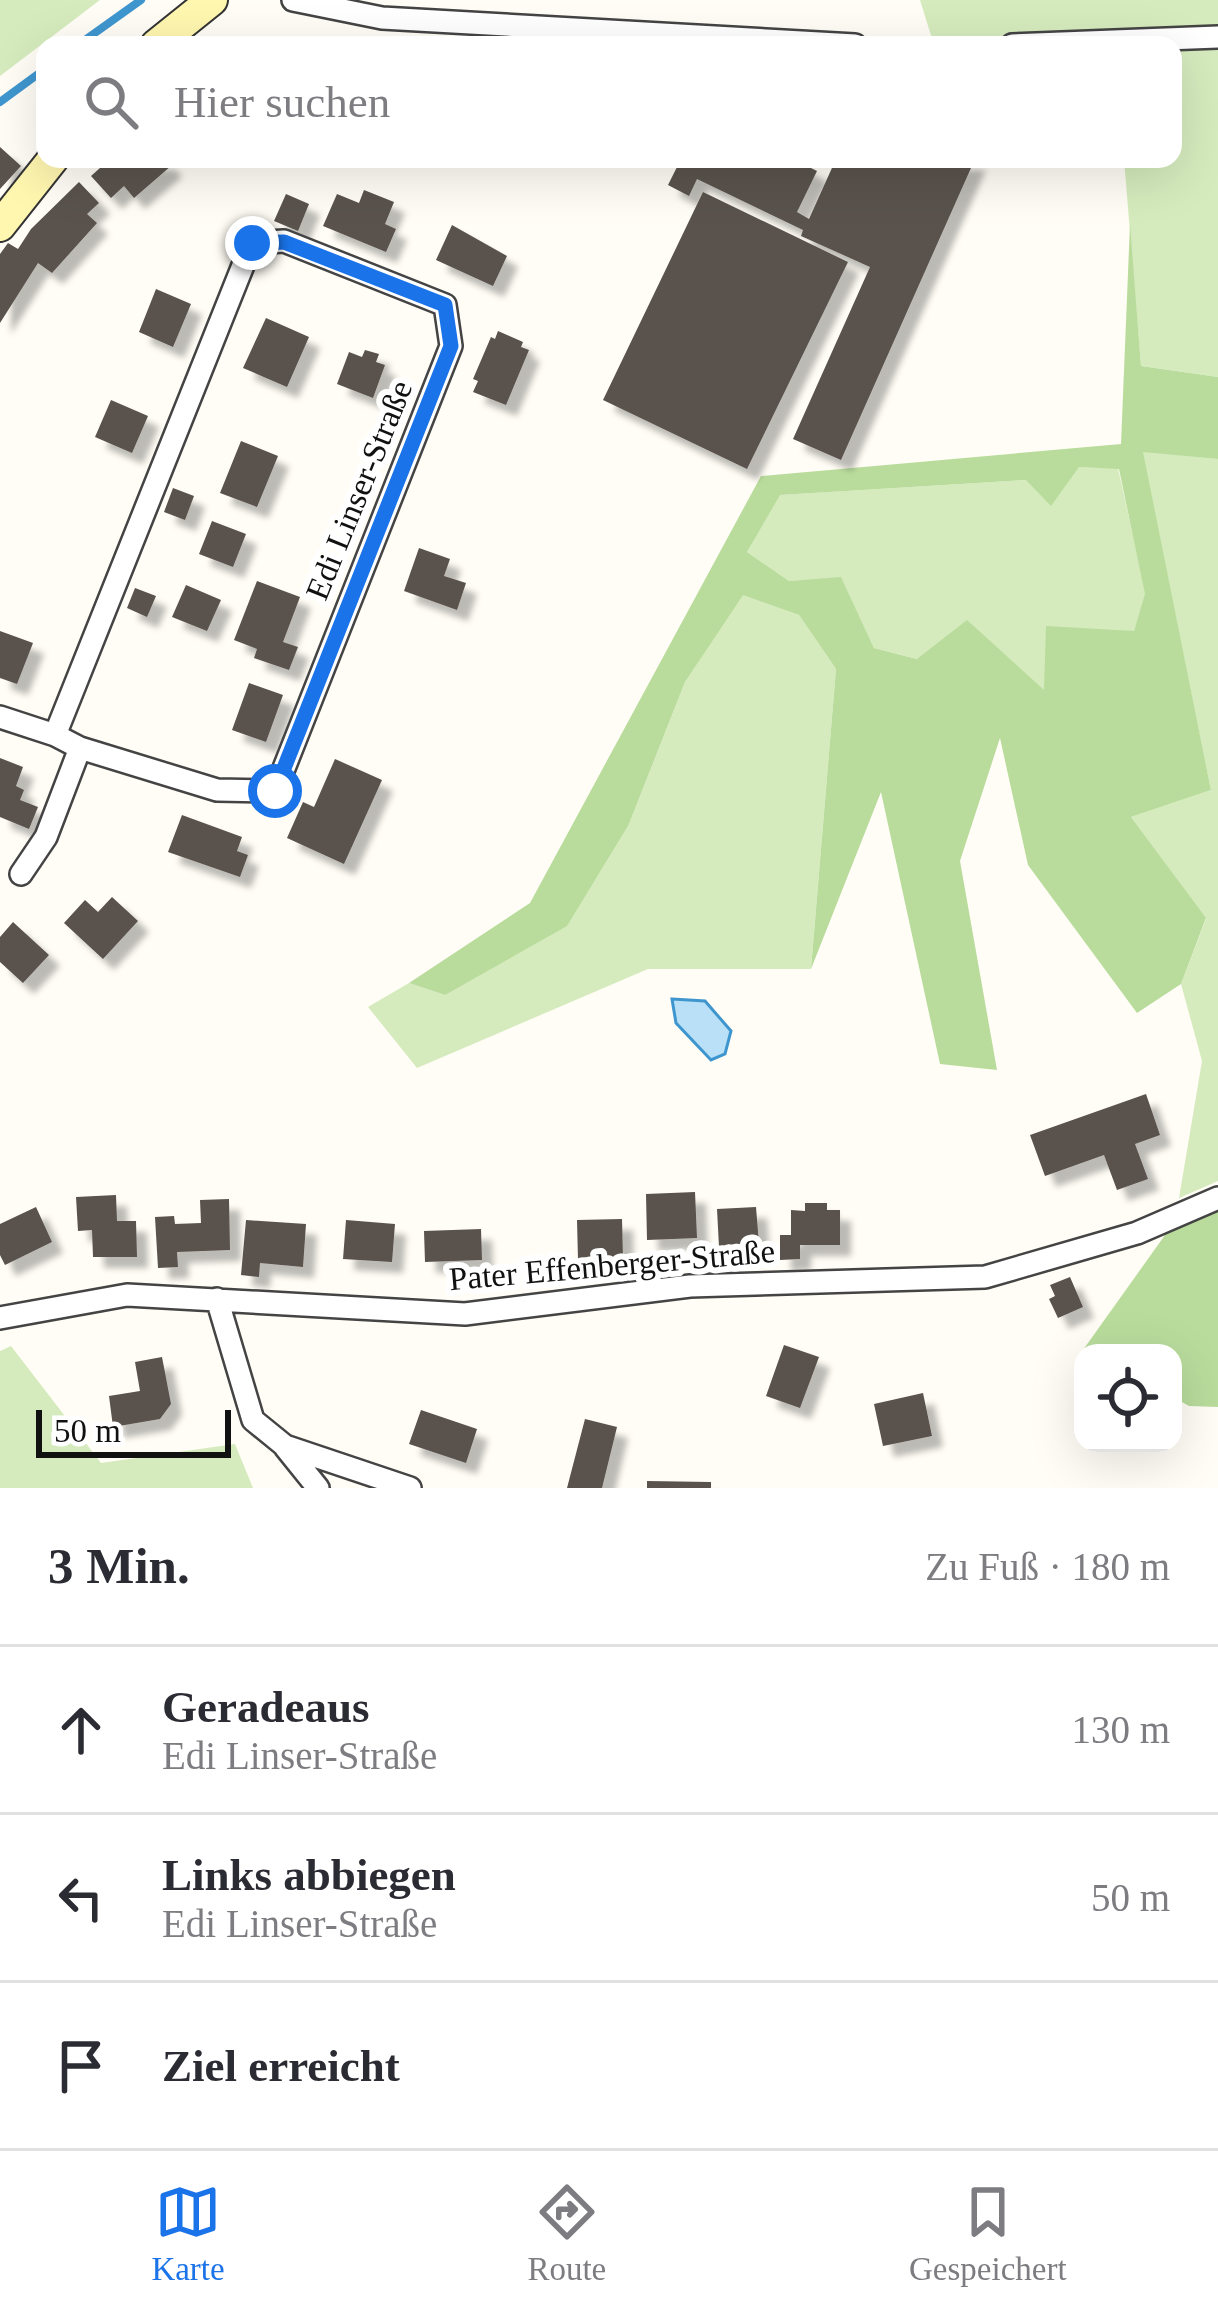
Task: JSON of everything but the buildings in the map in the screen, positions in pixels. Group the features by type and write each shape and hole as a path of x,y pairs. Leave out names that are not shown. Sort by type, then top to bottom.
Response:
{"main road":[{"path":"167,36 212,0"},
{"path":"0,226 45,168"}],"street":[{"path":"293,0 382,17 702,36"},
{"path":"1182,38 1218,37"},
{"name":"Edi Linser-Straße","path":"0,718 218,790 275,791 451,346 445,305 284,242 252,243 56,735"},
{"path":"21,874 46,837 80,748"},
{"name":"Pater Effenberger-Straße","path":"0,1318 127,1295 465,1314 690,1286 985,1277 1137,1233 1218,1198"},
{"path":"218,1299 253,1420 285,1446 318,1488"},
{"path":"285,1446 410,1488"}],"green space":[{"path":"0,0 100,0 53,36 36,36 36,49 0,76"},
{"path":"920,0 1218,0 1218,377 1141,366 1125,168 1182,168 1182,36 931,36"},
{"path":"1130,224 1141,366 1218,377 1218,459 1143,452 1211,790 1131,817 1206,918 1181,984 1137,1013 1028,865 1000,738 960,861 997,1070 940,1064 881,792 811,969 836,669 799,615 743,595 685,682 629,824 567,926 445,995 409,983 530,903 761,476 1121,444","holes":["1079,467 1119,469 1145,594 1134,631 1046,626 1044,690 967,620 917,659 874,648 841,577 789,581 747,552 780,495 1026,480 1051,506"]},
{"path":"1142,451 1218,459 1218,1181 1179,1198 1202,1061 1181,984 1206,919 1131,817 1211,790"},
{"path":"1079,467 1118,468 1146,594 1134,631 1044,691 874,648 841,578 789,581 747,552 779,495 1026,480"},
{"path":"742,594 799,615 836,669 811,969 648,969 417,1068 368,1007 409,983 445,995 629,824 685,682"},
{"path":"1218,1205 1218,1407 1182,1402 1182,1344 1087,1344 1175,1221"},
{"path":"11,1346 101,1463 235,1444 253,1488 0,1488 0,1351"}],"water":[{"path":"672,999 705,1001 731,1031 725,1054 711,1060 676,1023"}],"waterway":[{"path":"91,36 141,0"},
{"path":"0,102 36,76"}],"route":[{"path":"252,243 284,242 445,305 451,346 275,791"}]}
